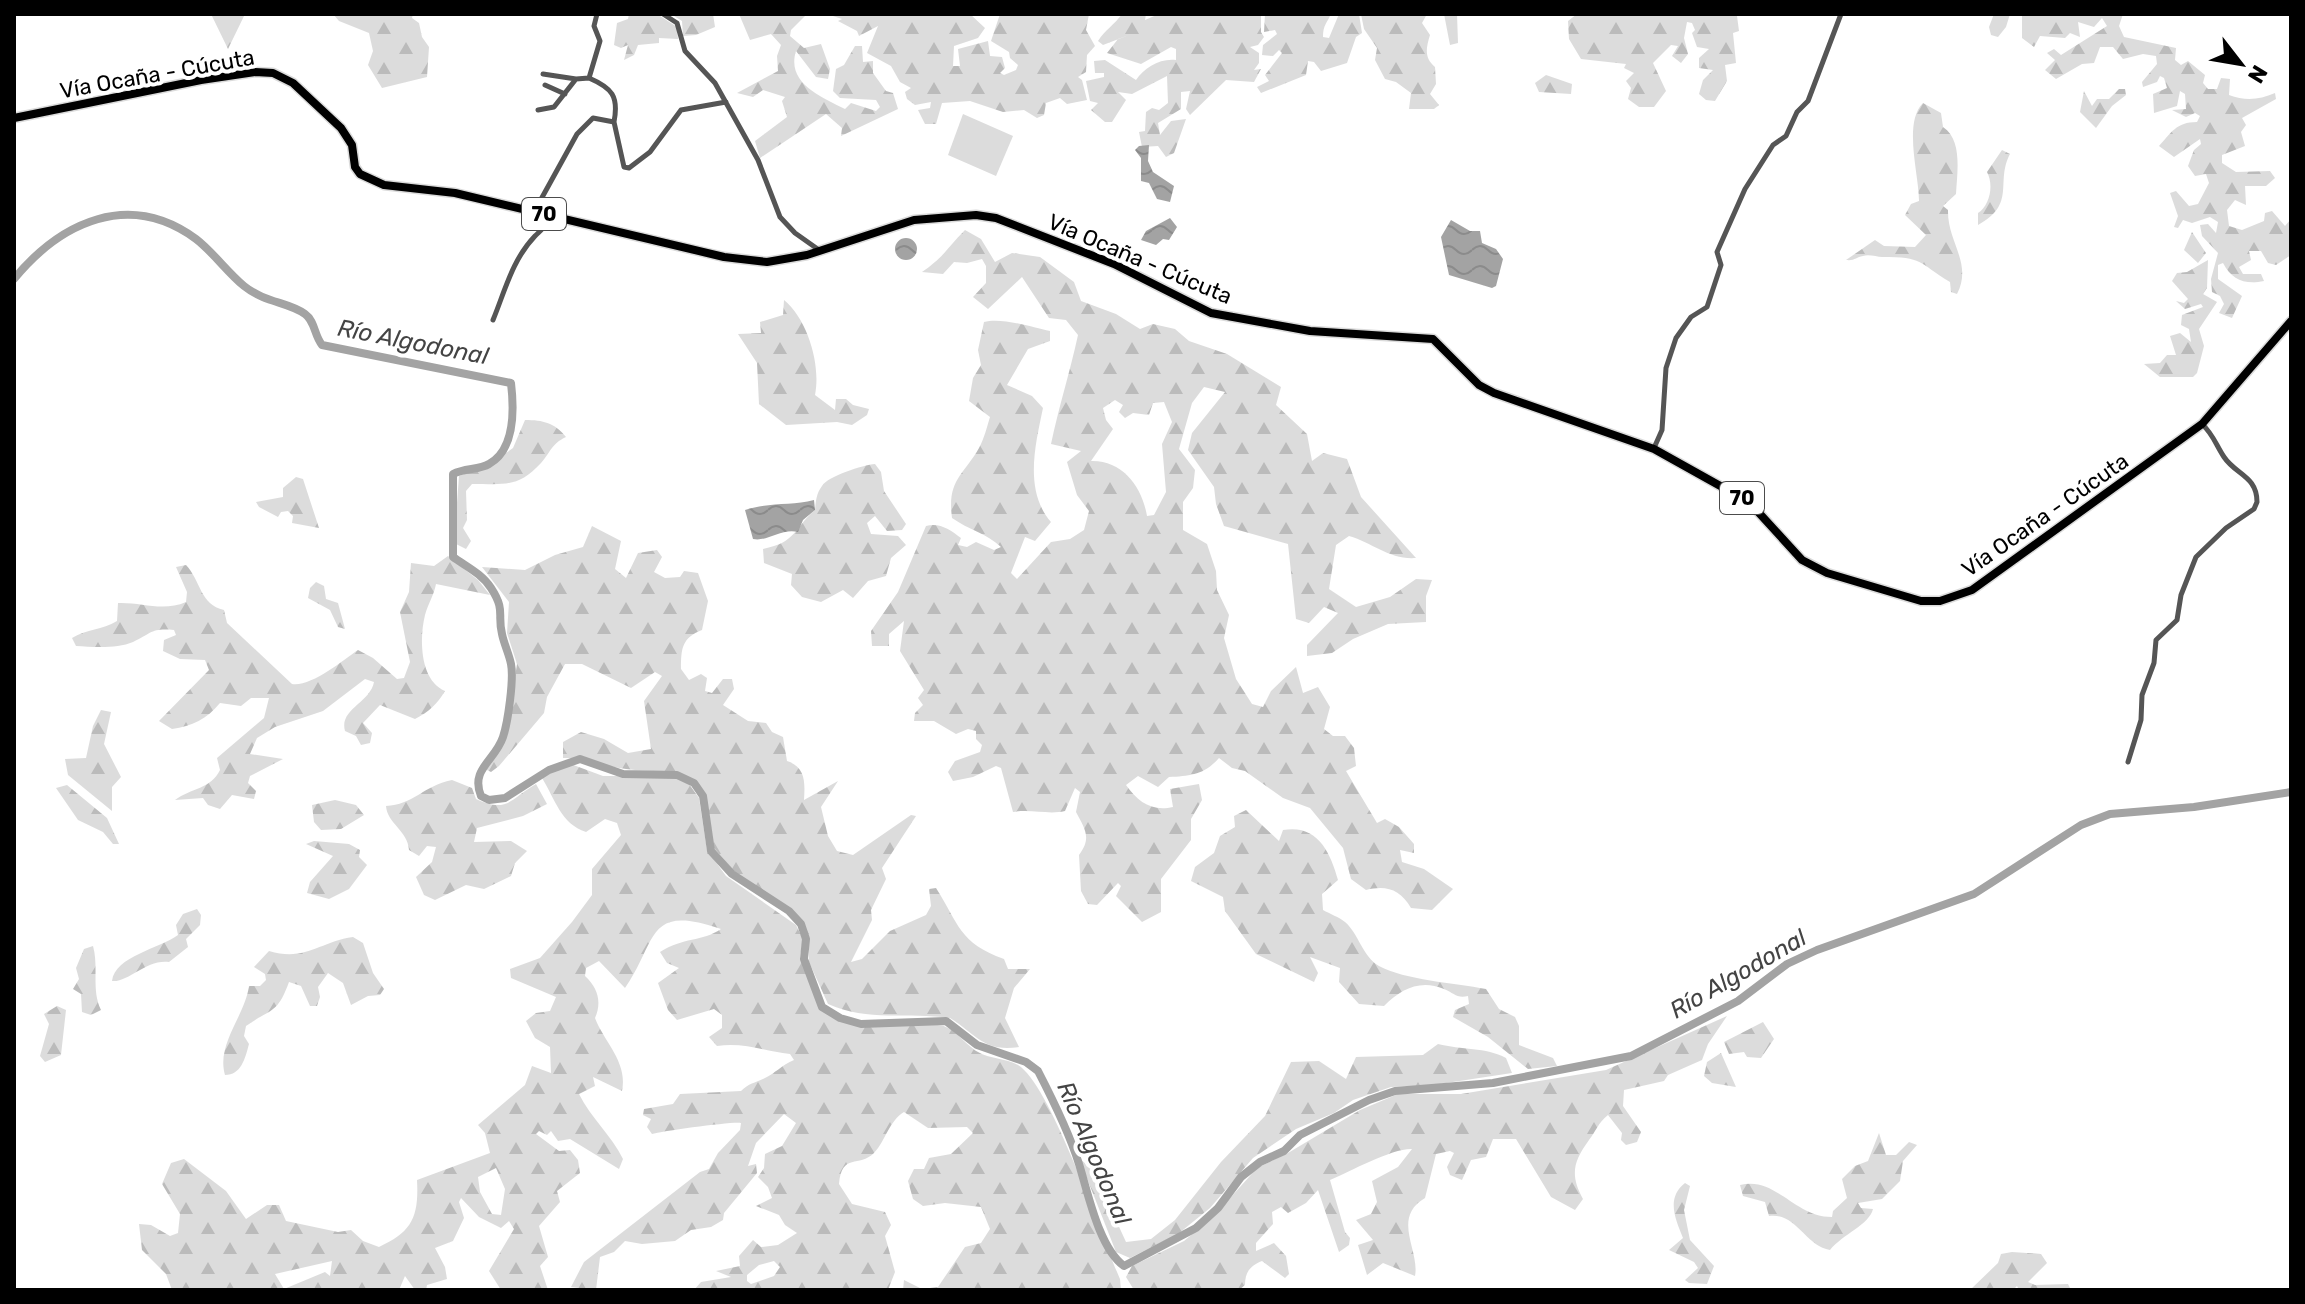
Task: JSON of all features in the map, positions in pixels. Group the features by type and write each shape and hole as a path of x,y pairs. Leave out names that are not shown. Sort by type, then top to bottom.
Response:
{"main road":[{"name":"Vía Ocaña - Cúcuta","path":"14,118 201,80 273,73 293,83 341,128 352,145 355,167 371,180 399,188 455,193 747,260 781,261 937,215 996,218 1114,264 1211,313 1310,331 1433,339 1479,385 1494,393 1654,449 1749,502 1810,565 1907,598 1940,601 1972,590 2202,424 2231,396 2291,321"}],"street":[{"path":"589,78 600,41 594,26 597,14"},
{"path":"663,14 677,23 685,51 715,83 726,102 758,160 780,217 795,233 820,250"},
{"path":"1654,449 1662,430 1666,368 1676,338 1691,317 1707,307 1721,265 1717,252 1742,196 1773,145 1786,136 1797,112 1808,101 1841,14"},
{"path":"543,74 589,78 615,95 618,103 614,122 624,167 629,168 650,152 681,110 726,102"},
{"path":"538,110 554,107 576,79"},
{"path":"545,85 565,94"},
{"path":"534,212 581,128 597,117 614,122"},
{"path":"493,320 509,273 545,227 548,215"},
{"path":"2128,762 2141,720 2142,695 2154,663 2156,640 2177,620 2194,560 2226,528 2254,509 2257,502 2252,482 2222,455 2217,441 2202,424"}],"green space":[{"path":"211,14 245,14 228,49"},
{"path":"333,14 413,14 412,18 419,23 422,37 429,47 427,77 382,88 368,65 373,51 369,33 339,21"},
{"path":"629,14 657,14 677,27 678,39 659,38 659,43 638,45 634,55 624,60 628,45 621,48 614,45 617,23 628,19"},
{"path":"671,14 713,14 715,27 696,35 683,36 682,21"},
{"path":"739,14 807,14 791,30 790,36 804,48 821,44 830,69 828,79 816,77 796,51 794,62 801,80 816,94 845,109 851,103 876,111 880,107 876,100 840,98 833,91 836,69 844,65 855,46 862,46 863,62 873,61 873,73 886,91 893,93 898,109 841,136 842,128 826,114 760,158 755,141 787,117 782,101 785,97 763,90 753,97 737,93 778,71 777,56 781,45 771,34 750,40"},
{"path":"827,14 970,14 985,28 978,38 954,46 953,66 960,66 958,49 988,41 990,56 1002,57 1005,68 1000,73 1004,75 1016,70 1018,65 1010,58 1009,52 991,41 1000,14 1089,14 1086,30 1095,46 1087,55 1086,72 1078,77 1082,80 1087,100 1067,104 1060,98 1046,103 1044,115 1037,118 1024,110 1003,112 970,101 942,103 936,124 925,124 918,110 930,108 931,102 915,105 907,99 905,92 911,88 900,82 891,66 867,53 878,26 859,36 857,31 838,21 842,19"},
{"path":"1122,14 1146,14 1145,20 1159,14 1261,14 1264,37 1258,45 1250,47 1259,53 1259,63 1254,70 1261,69 1254,82 1226,80 1190,115 1186,109 1190,91 1181,92 1181,109 1158,123 1160,135 1171,121 1186,119 1174,153 1166,157 1158,146 1142,147 1139,132 1145,131 1146,112 1152,108 1159,110 1168,103 1167,76 1132,94 1118,92 1126,100 1112,122 1105,122 1091,110 1098,103 1090,101 1086,81 1104,77 1104,73 1095,73 1094,61 1105,60 1136,80 1153,65 1176,60 1176,49 1171,47 1141,64 1107,53 1118,39 1103,45 1098,41"},
{"path":"1265,14 1331,14 1323,33 1323,37 1329,38 1339,14 1359,14 1362,33 1356,37 1347,63 1321,71 1314,62 1308,61 1306,75 1261,93 1257,87 1269,81 1265,75 1282,53 1279,50 1273,56 1262,55 1263,45 1277,34 1275,30 1264,32"},
{"path":"1361,14 1427,14 1422,23 1430,35 1427,52 1435,67 1436,84 1430,94 1439,105 1434,109 1409,109 1411,93 1396,82 1385,79 1375,60 1377,48 1364,29"},
{"path":"1444,14 1457,14 1458,43 1450,45"},
{"path":"1577,14 1733,14 1737,16 1739,31 1733,33 1736,63 1725,65 1727,81 1715,101 1706,100 1699,94 1703,80 1713,70 1699,68 1699,58 1709,49 1697,47 1692,33 1695,30 1692,23 1687,22 1684,38 1688,54 1681,63 1672,56 1678,46 1671,45 1653,63 1666,91 1654,107 1639,107 1628,99 1631,88 1626,81 1634,73 1624,68 1626,64 1581,59 1569,39 1568,21"},
{"path":"1994,14 2010,14 2006,27 1998,37 1991,35 1989,27"},
{"path":"2022,14 2123,14 2119,26 2124,37 2176,48 2175,60 2181,65 2188,61 2205,75 2203,83 2208,89 2217,89 2221,78 2230,79 2229,95 2235,97 2252,99 2275,93 2276,99 2242,118 2246,125 2241,132 2245,146 2222,155 2222,163 2236,172 2270,171 2275,178 2266,186 2245,186 2246,205 2235,200 2227,210 2229,226 2242,230 2264,221 2265,213 2272,211 2285,226 2291,219 2291,255 2276,265 2268,263 2261,251 2249,251 2251,260 2239,267 2243,274 2261,274 2264,281 2257,282 2240,280 2223,263 2218,265 2218,279 2242,296 2232,318 2219,313 2224,304 2220,296 2212,292 2211,279 2218,253 2202,236 2200,225 2208,224 2216,233 2218,222 2210,217 2192,223 2183,220 2178,228 2174,227 2178,216 2170,193 2176,191 2189,206 2198,204 2209,183 2206,174 2195,176 2188,166 2194,150 2201,144 2200,139 2174,157 2159,146 2175,129 2197,122 2200,116 2195,113 2186,117 2172,110 2186,109 2185,94 2180,91 2177,106 2154,113 2153,94 2167,88 2164,78 2160,76 2157,82 2143,87 2142,82 2157,64 2156,56 2143,54 2123,59 2113,47 2100,47 2094,63 2082,64 2056,79 2045,70 2055,60 2047,53 2054,49 2061,55 2107,26 2102,18 2094,27 2078,22 2080,37 2070,33 2065,38 2040,36 2034,47 2022,38"},
{"path":"1546,75 1572,84 1571,94 1539,92 1535,83"},
{"path":"2119,89 2125,89 2126,95 2112,106 2096,128 2080,112 2084,91 2092,106 2097,99 2109,99"},
{"path":"1923,103 1941,113 1943,127 1954,140 1956,148 1956,194 1943,206 1948,210 1951,232 1961,262 1961,283 1957,294 1951,292 1950,282 1913,260 1868,255 1846,260 1875,240 1884,246 1915,247 1926,235 1905,215 1911,204 1919,201 1913,136 1917,112"},
{"path":"963,114 1013,136 996,176 948,155"},
{"path":"2002,150 2010,154 2001,201 1990,217 1978,225 1978,213 1990,194 1987,172"},
{"path":"965,230 981,239 995,262 1012,253 1040,257 1074,282 1081,301 1116,314 1140,329 1153,324 1175,329 1189,341 1227,354 1281,387 1276,405 1307,434 1312,461 1323,453 1347,459 1361,497 1416,558 1390,554 1349,536 1336,545 1329,589 1356,607 1390,597 1416,579 1432,580 1426,596 1426,622 1388,624 1353,639 1332,653 1307,656 1307,645 1338,613 1324,607 1309,623 1296,619 1288,544 1224,526 1214,487 1188,450 1192,433 1225,392 1204,387 1192,403 1179,449 1195,470 1193,488 1183,502 1183,530 1207,544 1216,571 1217,590 1229,615 1224,638 1236,679 1252,704 1263,707 1271,691 1296,667 1303,693 1318,687 1330,707 1324,729 1333,736 1345,736 1354,748 1356,766 1346,771 1377,823 1385,819 1399,827 1414,844 1414,853 1400,850 1402,862 1424,869 1453,889 1432,910 1411,908 1402,896 1392,890 1366,890 1351,879 1343,848 1310,808 1283,798 1245,771 1232,768 1219,758 1202,771 1169,777 1158,787 1138,776 1126,785 1135,796 1152,807 1173,807 1170,789 1199,784 1202,800 1191,819 1191,840 1161,879 1161,912 1142,922 1116,896 1121,886 1118,883 1097,905 1088,904 1081,891 1079,855 1086,838 1076,812 1080,792 1075,788 1065,811 1013,812 1001,768 996,766 973,777 953,781 948,772 955,761 980,752 982,745 976,739 976,731 968,729 956,734 934,721 914,721 915,713 923,705 918,698 924,690 900,651 904,621 889,634 889,646 872,646 871,631 898,592 926,526 936,525 949,530 961,538 958,545 967,547 976,542 994,550 1001,547 952,518 951,505 954,487 979,448 990,417 969,401 973,378 981,365 978,350 984,322 1008,322 1050,331 1050,341 1028,349 1007,385 1032,396 1043,408 1035,453 1034,482 1037,496 1051,522 1035,541 1025,537 1011,573 1017,579 1051,542 1070,539 1084,530 1089,511 1077,495 1067,462 1081,451 1051,444 1078,335 1066,320 1049,318 1022,277 988,309 973,297 986,283 986,266 982,259 954,262 943,274 922,272 941,257","holes":["1115,400 1123,405 1119,412 1125,418 1133,413 1149,415 1153,403 1164,402 1172,422 1162,444 1166,492 1154,515 1147,516 1135,485 1121,470 1091,461 1113,429 1106,420 1103,408"]},
{"path":"2192,232 2206,253 2198,263 2184,250"},
{"path":"2208,260 2207,288 2203,294 2217,302 2199,329 2204,346 2197,373 2193,377 2160,377 2144,364 2160,363 2167,355 2176,355 2170,336 2180,333 2191,342 2189,329 2181,325 2182,315 2203,307 2201,304 2185,309 2176,301 2184,303 2188,299 2172,281 2177,273 2187,272"},
{"path":"784,300 800,319 811,344 816,370 815,395 835,410 836,399 846,399 853,405 869,409 867,415 852,425 837,422 786,425 759,404 757,363 738,334 761,333 760,322 783,315"},
{"path":"525,420 548,423 566,437 554,445 533,471 517,481 472,484 466,491 467,520 463,528 471,541 466,549 454,543 459,476 489,465 513,448"},
{"path":"875,464 881,472 884,491 906,524 902,530 887,531 875,516 867,523 871,534 898,536 906,545 891,558 886,576 868,581 853,598 843,590 821,602 802,597 791,585 792,574 764,563 763,549 782,543 794,534 815,510 820,489 831,478"},
{"path":"296,477 303,479 319,528 292,523 293,516 288,511 281,512 278,517 259,507 256,502 283,497 283,488"},
{"path":"592,526 621,541 615,569 626,578 638,553 657,550 662,557 654,572 665,578 680,577 684,571 698,573 708,601 702,630 684,645 681,669 689,680 701,674 707,678 705,691 712,693 723,679 732,679 734,689 723,705 748,721 766,723 772,732 783,737 787,761 798,767 803,776 804,800 838,781 821,807 828,836 837,851 853,855 911,815 916,816 882,868 886,879 871,910 872,920 851,962 862,959 890,931 926,915 931,906 929,889 936,888 969,939 1004,959 1008,969 1030,969 1014,988 1005,1018 1019,1047 988,1045 950,1018 873,1015 828,1004 809,962 809,941 803,923 735,872 714,848 708,807 695,780 669,772 626,769 563,758 563,742 581,732 604,739 628,753 651,749 644,701 662,676 655,672 631,688 582,664 565,664 547,697 544,713 499,766 491,772 485,769 505,739 517,664 507,633 509,602 482,567 525,570 555,555 583,547"},
{"path":"448,556 478,580 490,595 436,584 425,615 422,647 430,678 445,691 436,704 415,719 380,705 363,723 372,733 370,743 361,745 356,736 345,731 344,723 350,711 371,689 374,682 365,679 323,711 275,727 257,738 250,754 283,759 250,776 248,783 256,791 254,799 232,795 220,809 208,805 203,798 175,800 206,785 216,776 220,770 217,758 264,718 269,698 251,698 241,706 220,703 199,721 172,729 159,721 209,670 205,660 180,659 163,651 164,640 176,635 174,630 156,631 133,642 112,647 76,646 72,638 117,621 118,603 160,606 186,602 187,592 176,567 186,565 205,598 224,610 227,623 292,684 308,682 358,650 373,658 397,679 404,678 410,662 400,612 409,592 411,563 434,566"},
{"path":"316,582 324,586 326,599 338,603 345,629 338,627 330,610 308,598 310,588"},
{"path":"101,710 111,712 104,744 121,777 112,787 112,811 68,775 65,759 86,758 93,726"},
{"path":"568,763 603,776 671,776 689,784 699,798 707,850 726,876 796,925 803,939 800,957 821,1009 835,1018 863,1026 944,1026 978,1052 1018,1065 1031,1078 1060,1130 1120,1279 1121,1290 903,1290 904,1280 922,1289 938,1287 965,1247 981,1243 990,1229 981,1207 945,1203 923,1206 913,1199 908,1181 914,1169 924,1169 929,1158 951,1154 973,1133 967,1127 928,1128 904,1112 895,1120 874,1153 847,1164 839,1184 852,1204 885,1212 891,1225 885,1236 895,1272 888,1290 694,1290 701,1282 731,1277 716,1271 740,1266 739,1256 753,1240 761,1247 778,1245 797,1233 785,1225 779,1215 756,1206 772,1198 768,1187 758,1177 764,1168 765,1154 782,1146 796,1123 784,1114 756,1143 748,1166 756,1164 757,1173 724,1213 723,1220 711,1227 691,1230 675,1241 642,1244 625,1241 614,1252 600,1257 596,1290 571,1287 584,1262 700,1172 709,1169 718,1153 740,1130 741,1123 736,1123 652,1134 647,1127 651,1119 643,1115 644,1109 673,1104 680,1094 741,1091 794,1060 790,1054 745,1046 717,1046 709,1037 722,1028 722,1015 714,1009 677,1020 668,1010 658,983 679,968 667,963 660,952 721,929 679,921 666,924 657,931 625,988 599,961 586,968 585,976 598,996 595,1018 618,1061 623,1081 622,1091 593,1077 595,1086 579,1094 623,1159 619,1169 570,1139 558,1141 551,1131 547,1135 539,1131 536,1134 559,1151 570,1150 578,1160 580,1173 557,1191 560,1202 539,1226 548,1257 540,1266 548,1290 501,1290 489,1271 514,1229 509,1221 501,1228 479,1217 461,1198 459,1202 464,1218 453,1241 435,1248 445,1267 447,1279 427,1285 426,1290 415,1290 405,1276 399,1290 172,1290 166,1274 142,1250 139,1224 151,1225 170,1236 178,1233 180,1214 162,1184 171,1163 184,1159 226,1191 246,1219 267,1205 279,1205 286,1221 338,1232 351,1230 363,1241 379,1247 399,1235 411,1222 417,1204 417,1180 490,1153 485,1133 478,1125 525,1085 532,1066 551,1073 550,1047 535,1038 526,1021 536,1013 550,1011 556,997 511,978 510,969 540,958 572,922 592,895 592,869 621,835 617,823 605,819 586,832 570,823 542,778","holes":["496,1168 505,1189 501,1215 492,1214 480,1192 478,1177","332,1261 330,1276 325,1272 284,1289 275,1274","774,1261 780,1267 774,1276 751,1284 747,1281 747,1275 759,1265"]},
{"path":"452,780 472,788 476,799 495,805 509,802 536,784 547,804 523,816 477,828 474,842 511,841 527,851 515,863 511,876 484,889 466,885 435,900 424,895 416,877 432,862 436,847 427,846 419,856 409,850 386,806 404,802 433,786"},
{"path":"67,785 107,818 119,844 113,844 103,832 78,820 56,788"},
{"path":"335,800 356,805 364,815 341,829 321,830 314,822 312,805"},
{"path":"1246,810 1279,841 1283,830 1295,829 1305,831 1320,842 1331,859 1338,880 1322,894 1323,910 1350,927 1373,962 1402,975 1486,989 1499,1009 1515,1017 1519,1026 1519,1045 1553,1058 1557,1066 1528,1069 1488,1037 1453,1017 1455,1010 1469,1004 1468,996 1458,996 1427,985 1411,987 1384,1006 1359,1004 1339,982 1340,968 1310,957 1318,973 1314,982 1256,954 1225,911 1223,897 1191,881 1195,867 1214,853 1220,836 1235,827 1234,816"},
{"path":"314,841 349,844 360,850 359,857 367,865 349,889 329,899 307,893 310,882 333,856 306,844"},
{"path":"197,909 201,915 200,925 186,939 188,947 169,962 153,964 112,981 115,972 129,959 178,935 176,925 183,914"},
{"path":"353,937 363,943 373,973 384,989 380,995 368,996 351,1005 343,983 328,973 318,987 320,997 317,1006 310,1006 301,986 289,982 277,1006 246,1026 244,1036 249,1044 244,1060 239,1069 225,1075 224,1052 249,986 260,986 266,980 265,974 254,967 269,951 302,953"},
{"path":"93,946 96,995 101,1010 91,1015 82,1012 81,994 73,989 79,979 76,968 84,949"},
{"path":"57,1006 66,1010 61,1055 45,1062 40,1056 49,1024 44,1014"},
{"path":"1727,1016 1708,1044 1702,1060 1668,1075 1664,1081 1624,1090 1623,1106 1641,1132 1637,1142 1626,1145 1621,1140 1622,1133 1608,1115 1602,1121 1577,1162 1576,1183 1583,1199 1575,1210 1551,1197 1516,1139 1493,1139 1486,1157 1471,1160 1462,1180 1450,1175 1447,1167 1454,1153 1436,1154 1425,1198 1415,1206 1408,1225 1415,1276 1383,1263 1367,1275 1358,1245 1373,1240 1356,1220 1371,1214 1377,1202 1372,1181 1398,1167 1412,1149 1404,1150 1330,1180 1345,1232 1350,1238 1349,1245 1339,1252 1318,1190 1306,1203 1288,1213 1281,1207 1272,1212 1273,1224 1256,1243 1256,1251 1274,1243 1286,1256 1289,1274 1285,1278 1262,1261 1249,1270 1245,1285 1239,1290 1134,1290 1126,1277 1132,1266 1184,1241 1214,1216 1257,1168 1360,1110 1398,1094 1461,1094 1606,1070"},
{"path":"1763,1022 1774,1039 1761,1058 1747,1057 1744,1052 1729,1054 1724,1042"},
{"path":"1438,1044 1498,1054 1506,1058 1512,1073 1433,1085 1391,1087 1353,1100 1334,1113 1296,1129 1253,1158 1210,1208 1178,1234 1130,1258 1116,1252 1079,1158 1093,1170 1126,1242 1151,1239 1175,1220 1221,1162 1265,1116 1291,1062 1319,1061 1346,1079 1356,1057 1423,1055"},
{"path":"1721,1053 1736,1087 1712,1083 1704,1076 1707,1062"},
{"path":"1879,1133 1886,1155 1896,1155 1909,1142 1917,1145 1903,1161 1900,1181 1882,1199 1858,1203 1861,1208 1873,1209 1871,1215 1830,1250 1814,1243 1787,1219 1769,1216 1765,1202 1743,1196 1740,1185 1764,1186 1807,1211 1832,1217 1833,1211 1847,1198 1842,1179 1855,1166 1868,1161"},
{"path":"1685,1183 1690,1186 1684,1210 1690,1240 1714,1266 1707,1284 1685,1280 1698,1268 1694,1262 1669,1250 1683,1238 1675,1216 1674,1202"},
{"path":"2001,1254 2041,1254 2047,1263 2028,1282 2035,1285 2068,1284 2071,1290 2019,1290 2017,1286 2013,1290 1970,1290 1998,1263"}],"water":[{"path":"1149,145 1148,161 1153,172 1174,186 1170,202 1157,199 1149,183 1141,181 1141,158 1135,150 1139,146"},
{"path":"1170,218 1177,227 1169,240 1163,239 1156,245 1141,240 1146,231"},
{"path":"1451,220 1470,231 1480,231 1482,243 1496,249 1503,259 1496,286 1492,288 1449,275 1441,237"},
{"path":"906,238 914,241 917,249 914,257 906,260 898,257 895,249 898,241"},
{"path":"814,500 815,510 803,520 798,532 753,539 745,510"}],"waterway":[{"name":"Río Algodonal","path":"14,279 53,242 75,228 98,219 121,215 146,217 171,224 196,239 252,292 305,314 322,345 511,383 511,427 504,449 489,464 453,474 453,557 483,579 496,596 512,671 505,730 481,772 478,787 481,796 489,800 505,798 549,770 580,759 623,774 677,775 694,783 703,796 711,851 732,874 789,911 801,924 806,939 804,959 822,1007 840,1018 861,1024 946,1021 977,1045 1026,1062 1038,1071 1070,1140 1101,1233 1115,1258 1124,1266 1196,1228 1218,1208 1241,1177 1260,1162 1284,1151 1300,1135 1369,1100 1395,1091 1493,1083 1631,1056 1738,1001 1787,964 1817,950 1974,894 2081,825 2110,814 2194,807 2291,792"}]}
